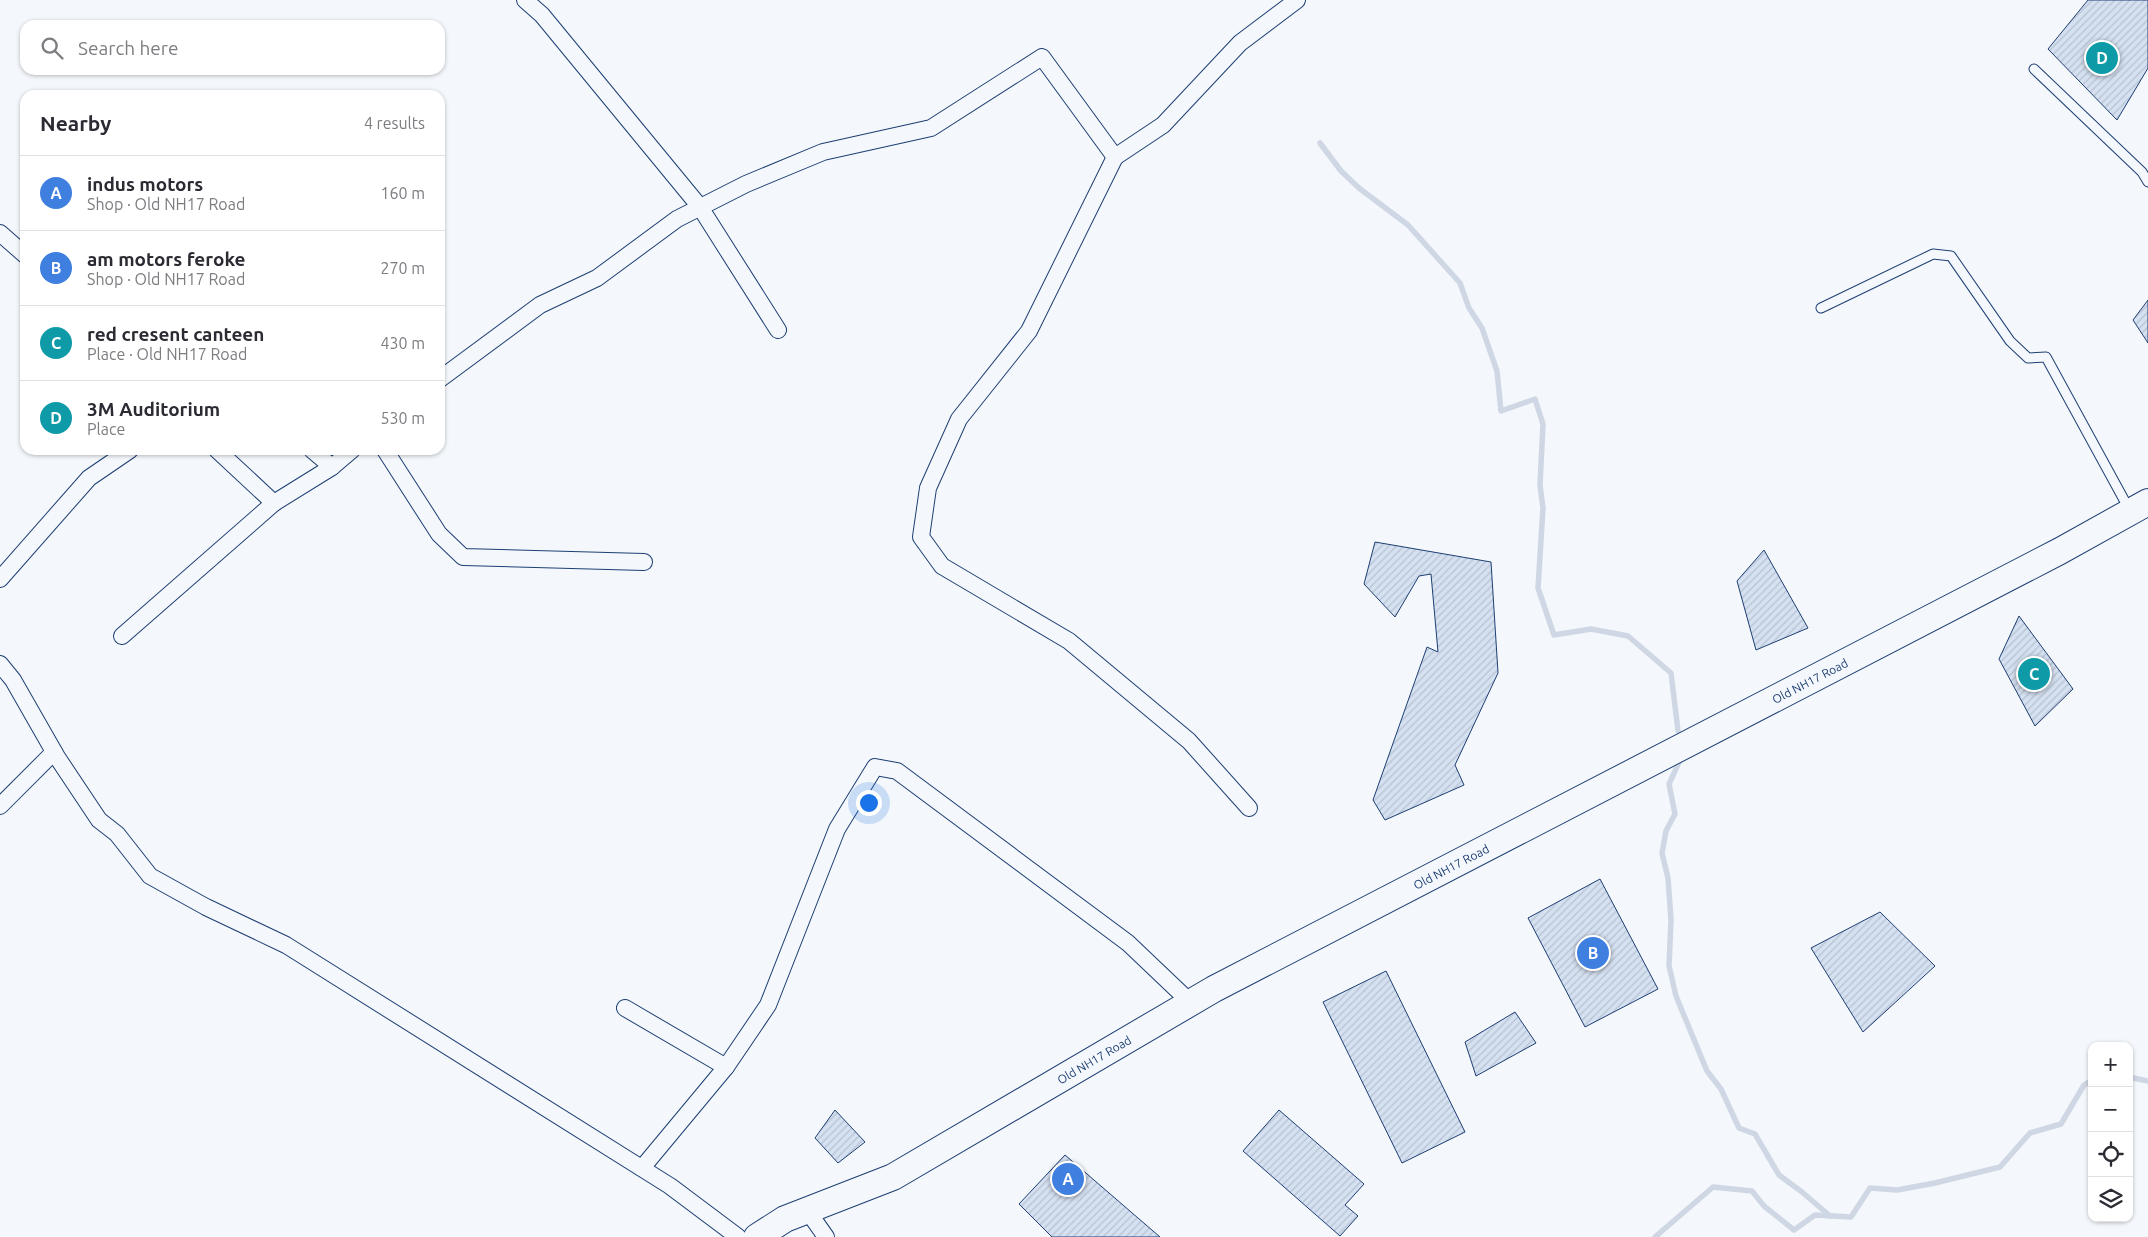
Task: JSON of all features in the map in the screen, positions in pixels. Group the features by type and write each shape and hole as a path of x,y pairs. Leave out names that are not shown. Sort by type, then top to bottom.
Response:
{"main road":[{"name":"Old NH17 Road","path":"757,1237 784,1219 894,1177 1222,984 2052,555 2139,507"}],"street":[{"path":"524,0 542,15 700,208 778,330"},
{"path":"1249,808 1182,735 1069,641 942,566 921,537 928,488 959,419 1029,331 1114,157 1163,125 1240,43 1297,0"},
{"path":"445,375 540,305 597,278 678,219 746,184 823,152 931,128 1042,57 1114,157"},
{"path":"0,233 20,251"},
{"path":"0,579 89,478 123,455"},
{"path":"221,455 274,503"},
{"path":"318,455 332,467"},
{"path":"122,636 274,503 332,467 346,455"},
{"path":"388,455 439,534 463,557 644,562"},
{"path":"0,664 13,680 54,752 99,820 117,834 150,876 206,907 286,945 670,1186 738,1237"},
{"path":"0,806 54,752"},
{"path":"642,1168 726,1067 768,1005 837,829 875,767 897,771 913,782 1128,943 1190,1002"},
{"path":"625,1008 726,1067"},
{"path":"807,1210 826,1237"}],"lane":[{"path":"2034,69 2142,172 2148,182"},
{"path":"1821,308 1933,254 1951,256 2010,341 2028,358 2046,357 2139,507"}],"building":[{"path":"2088,0 2148,0 2148,68 2117,120 2048,49"},
{"path":"2148,300 2148,343 2133,320"},
{"path":"1375,542 1491,562 1498,673 1455,765 1464,785 1385,820 1373,800 1427,647 1438,652 1431,574 1419,576 1395,617 1364,584"},
{"path":"1764,550 1808,628 1756,650 1737,581"},
{"path":"2019,616 2073,689 2035,726 1999,659"},
{"path":"1600,879 1658,989 1585,1027 1528,918"},
{"path":"1880,912 1935,966 1863,1032 1811,948"},
{"path":"1386,971 1465,1132 1402,1163 1323,1002"},
{"path":"1515,1012 1536,1043 1476,1076 1465,1042"},
{"path":"835,1110 865,1142 838,1163 815,1138"},
{"path":"1279,1110 1364,1184 1345,1205 1358,1216 1340,1236 1243,1151"},
{"path":"1065,1155 1160,1237 1052,1237 1019,1204"}],"waterway":[{"path":"1320,143 1341,171 1359,188 1408,225 1460,283 1469,308 1482,328 1497,371 1501,411 1535,399 1543,424 1540,485 1543,508 1538,588 1554,635 1591,629 1628,636 1671,673 1678,731"},
{"path":"1681,758 1669,784 1675,814 1666,831 1662,853 1668,878 1671,920 1669,966 1676,996 1707,1071 1721,1089 1739,1128 1755,1134 1779,1175 1830,1216"},
{"path":"2133,1078 2148,1081"},
{"path":"1655,1237 1713,1187 1752,1191 1764,1206 1794,1230 1815,1215 1851,1217 1870,1188 1897,1190 2000,1167 2030,1133 2061,1124 2084,1085 2088,1082"}],"place":[{"name":"3M Auditorium","path":"2102,58"},
{"name":"red cresent canteen","path":"2034,674"},
{"name":"am motors feroke","path":"1593,953"},
{"name":"indus motors","path":"1068,1179"}]}
